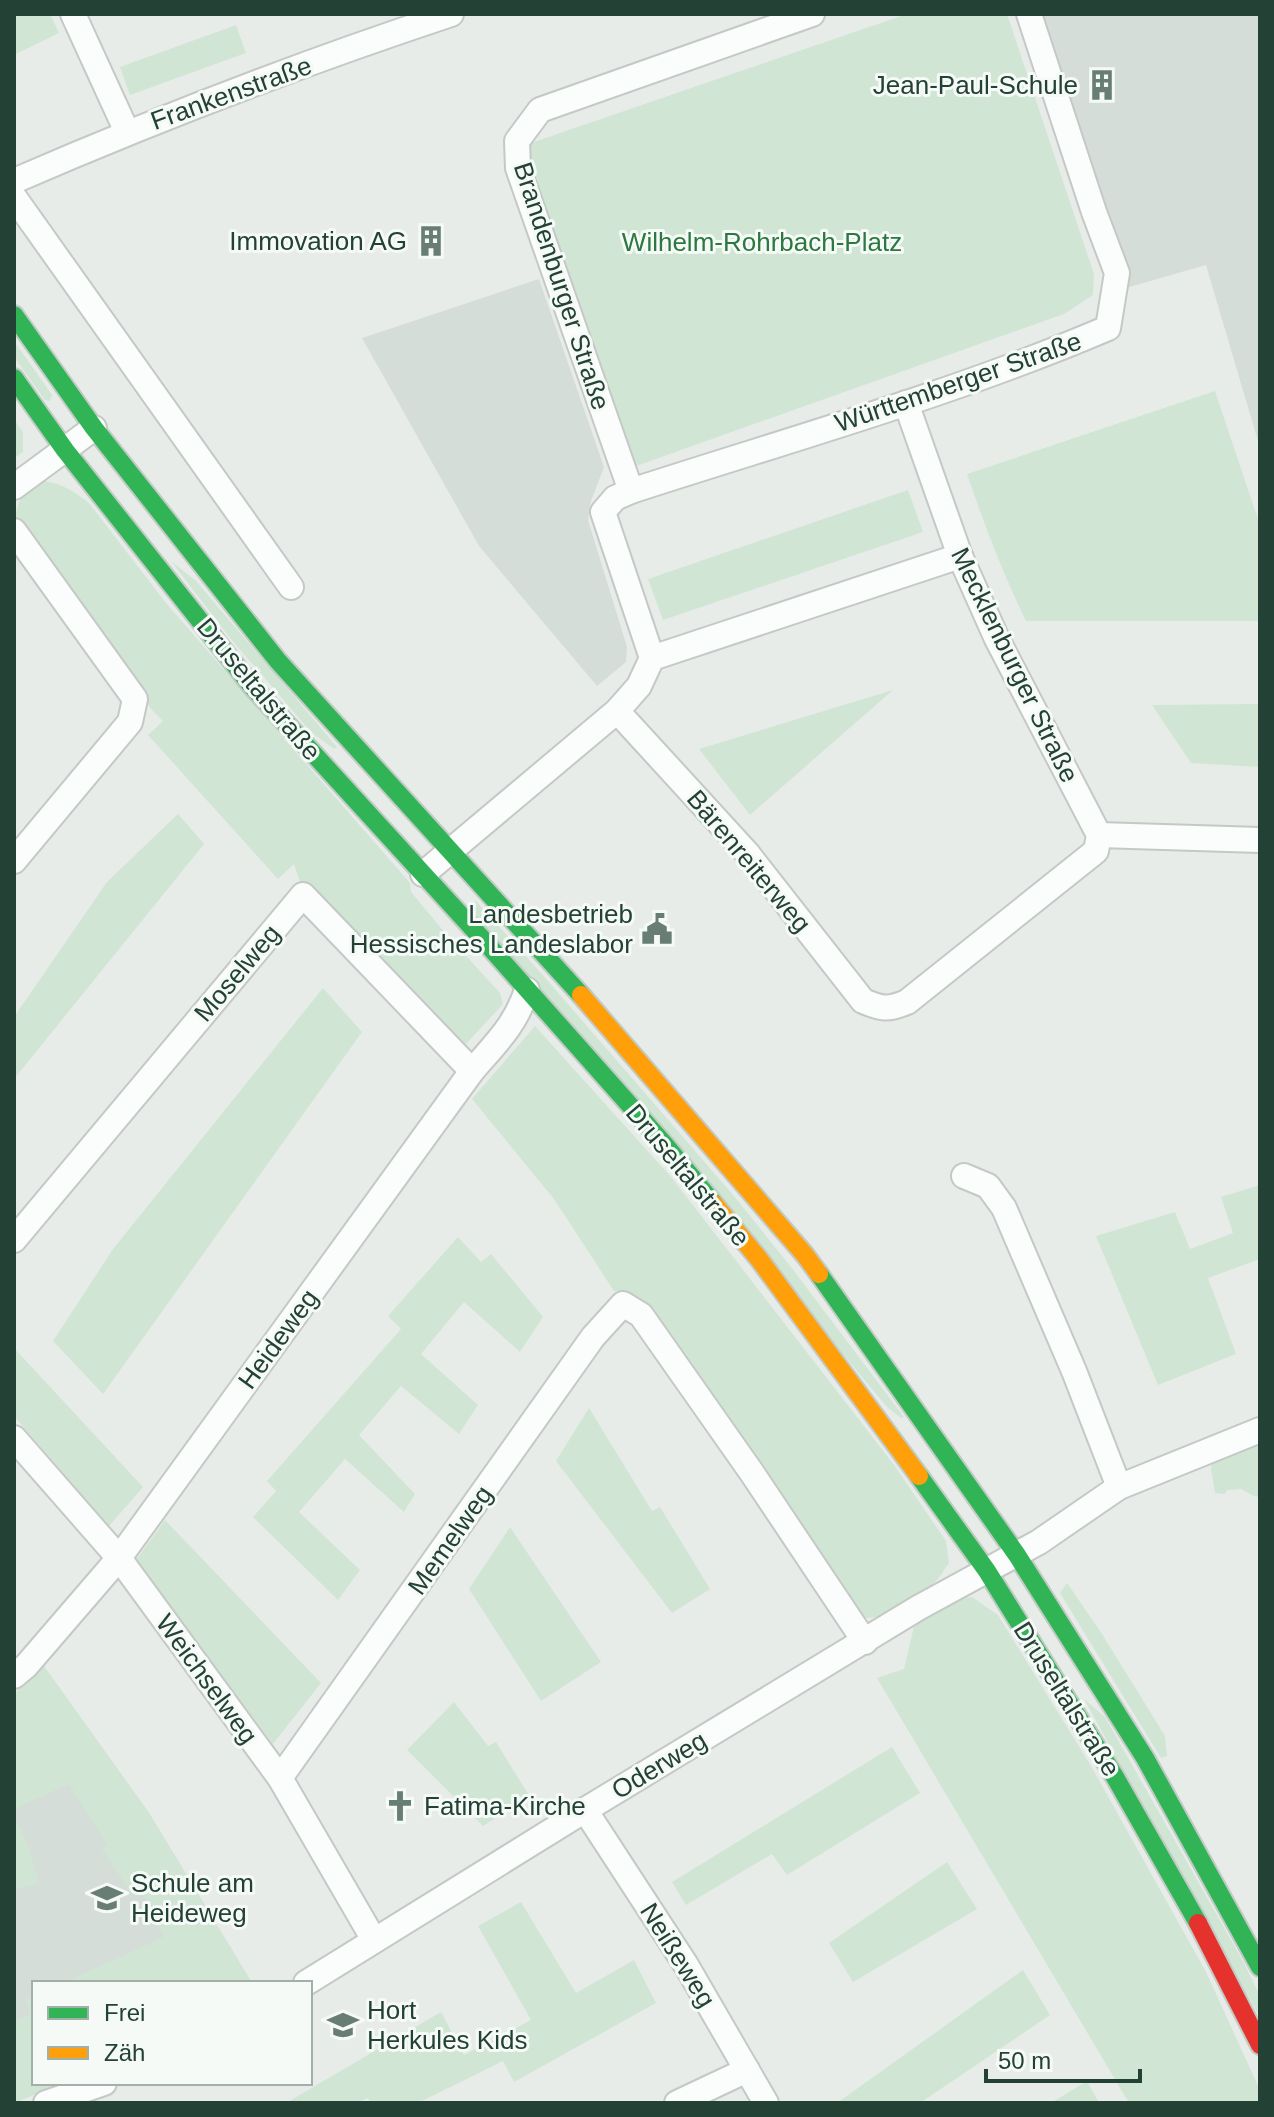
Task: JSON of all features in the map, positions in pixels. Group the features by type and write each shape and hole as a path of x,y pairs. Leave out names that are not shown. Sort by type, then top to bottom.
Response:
{"main road":[{"name":"Druseltalstraße","path":"14,315 94,428 278,661 586,1000 805,1255 1017,1555 1145,1758 1260,1967"},
{"name":"Druseltalstraße","path":"14,378 65,450 250,684 666,1146 759,1259 987,1571 1115,1777 1195,1917 1260,2045"}],"street":[{"path":"73,14 127,132"},
{"name":"Frankenstraße","path":"14,181 127,132 451,14"},
{"path":"776,20 812,14"},
{"name":"Württemberger Straße","path":"631,491 906,403 1041,356 1108,328 1117,273 1029,14"},
{"name":"Brandenburger Straße","path":"631,491 518,168 517,141 540,110 776,20"},
{"path":"14,197 291,587"},
{"name":"Mecklenburger Straße","path":"906,403 960,556 997,639 1099,835"},
{"path":"14,487 94,428"},
{"path":"423,874 617,711 639,686 652,658 603,512 615,498 631,491"},
{"path":"14,531 135,699 130,722 14,861"},
{"path":"652,658 960,556"},
{"name":"Bärenreiterweg","path":"617,711 747,853 863,1001 880,1008 891,1009 907,1002 1096,851 1099,835"},
{"path":"1099,835 1260,840"},
{"name":"Moselweg","path":"14,1240 303,895 472,1071"},
{"name":"Heideweg","path":"14,1676 119,1558 472,1071 509,1029 527,990"},
{"path":"964,1176 988,1186 1004,1208 1074,1371 1119,1487"},
{"name":"Memelweg","path":"280,1778 593,1337 623,1304 641,1315 865,1642"},
{"name":"Oderweg","path":"309,1981 918,1608 1039,1542 1119,1487 1260,1430"},
{"name":"Weichselweg","path":"14,1438 119,1558 280,1778 374,1940"},
{"name":"Neißeweg","path":"585,1810 686,1965 766,2103"},
{"path":"677,2103 747,2070"},
{"path":"46,2103 73,2098 100,2085"}],"shaded area":[{"path":"1037,14 1260,14 1260,448 1206,265 1126,288 1126,263 1100,198"},
{"path":"539,279 604,467 591,501 588,520 627,647 626,662 597,686 479,546 362,338"},
{"name":"Schule am Heideweg","path":"43,1665 149,1813 251,1981 32,1981 32,2085 57,2085 14,2103 14,1695"}],"green space":[{"path":"14,14 50,14 59,33 14,55"},
{"name":"Wilhelm-Rohrbach-Platz","path":"907,14 1007,14 1094,274 1093,295 1064,314 636,466 530,169 531,143"},
{"path":"236,25 246,53 130,95 120,67"},
{"path":"14,341 52,395 50,401 45,400 14,357"},
{"path":"1215,391 1260,525 1260,621 1026,621 994,549 967,474"},
{"path":"14,419 23,432 23,452 14,458"},
{"path":"43,481 68,489 89,503 166,603 410,883 411,892 500,993 503,1004 466,1044 301,885 294,864 278,879 148,735 163,721 151,709 15,516 21,497"},
{"path":"908,490 923,532 663,620 648,579"},
{"path":"171,561 196,581 337,747 334,749 311,732 230,638"},
{"path":"893,690 750,815 699,749"},
{"path":"1260,704 1260,767 1191,763 1152,705"},
{"path":"178,814 204,844 14,1079 14,1017 107,882"},
{"path":"476,901 734,1196 904,1417 887,1407 469,907"},
{"path":"323,988 362,1032 103,1394 53,1341 113,1249"},
{"path":"535,1026 672,1178 894,1465 946,1541 949,1563 936,1581 911,1600 883,1615 866,1618 845,1595 657,1324 630,1293 614,1291 554,1199 472,1099"},
{"path":"1260,1185 1260,1259 1208,1278 1236,1354 1158,1385 1096,1236 1175,1212 1190,1249 1233,1233 1221,1197"},
{"path":"458,1237 481,1262 491,1254 543,1317 520,1352 464,1302 421,1354 478,1405 459,1434 401,1386 359,1435 415,1494 404,1512 345,1459 299,1512 360,1570 338,1600 253,1517 276,1491 267,1481 401,1329 388,1316"},
{"path":"14,1348 143,1487 109,1526 14,1416"},
{"path":"589,1408 652,1511 660,1507 710,1589 672,1613 556,1461"},
{"path":"1260,1438 1260,1497 1241,1489 1227,1490 1225,1494 1215,1493 1211,1468 1213,1456"},
{"path":"165,1520 321,1683 273,1744 136,1560"},
{"path":"510,1527 601,1662 541,1701 469,1589"},
{"path":"1067,1583 1165,1736 1167,1756 1161,1758 1060,1593"},
{"path":"972,1597 998,1615 1091,1766 1206,1972 1260,2090 1260,2103 1129,2103 877,1678 904,1669 915,1622 947,1601"},
{"path":"43,1665 149,1813 251,1981 67,1981 164,1937 140,1885 129,1890 102,1849 107,1844 69,1784 14,1809 14,1695"},
{"path":"1084,1699 1105,1717 1244,1963 1260,1996 1260,2018"},
{"path":"454,1702 488,1746 496,1742 530,1797 483,1826 407,1750"},
{"path":"892,1747 920,1793 787,1875 772,1854 686,1905 672,1882"},
{"path":"14,1816 28,1846 39,1883 14,1889"},
{"path":"947,1862 977,1909 853,1982 829,1943"},
{"path":"521,1902 576,1993 634,1960 656,2003 514,2082 503,2061 418,2103 371,2103 368,2098 355,2103 286,2103 441,2012 464,2055 531,2020 478,1926"},
{"path":"1023,1970 1050,2015 920,2103 837,2103"},
{"path":"32,1997 32,2085 57,2085 14,2103 14,2021 31,2014 25,2000"},
{"path":"1087,2081 1099,2103 1051,2103"}],"traffic: fast":[{"path":"14,315 94,428 278,661 581,995"},
{"path":"14,378 65,450 250,684 487,944 714,1204"},
{"path":"819,1274 1017,1555 1145,1758 1260,1967"},
{"path":"919,1476 987,1571 1115,1777 1198,1923"}],"traffic: slow":[{"path":"581,995 819,1274"},
{"path":"714,1204 759,1259 919,1476"}],"traffic: jam":[{"path":"1198,1923 1260,2045"}],"place":[{"name":"Jean-Paul-Schule","path":"1102,85"},
{"name":"Immovation AG","path":"431,241"},
{"name":"Landesbetrieb Hessisches Landeslabor","path":"657,929"},
{"name":"Fatima-Kirche","path":"400,1806"},
{"name":"Schule am Heideweg","path":"107,1898"},
{"name":"Hort Herkules Kids","path":"343,2025"}]}
